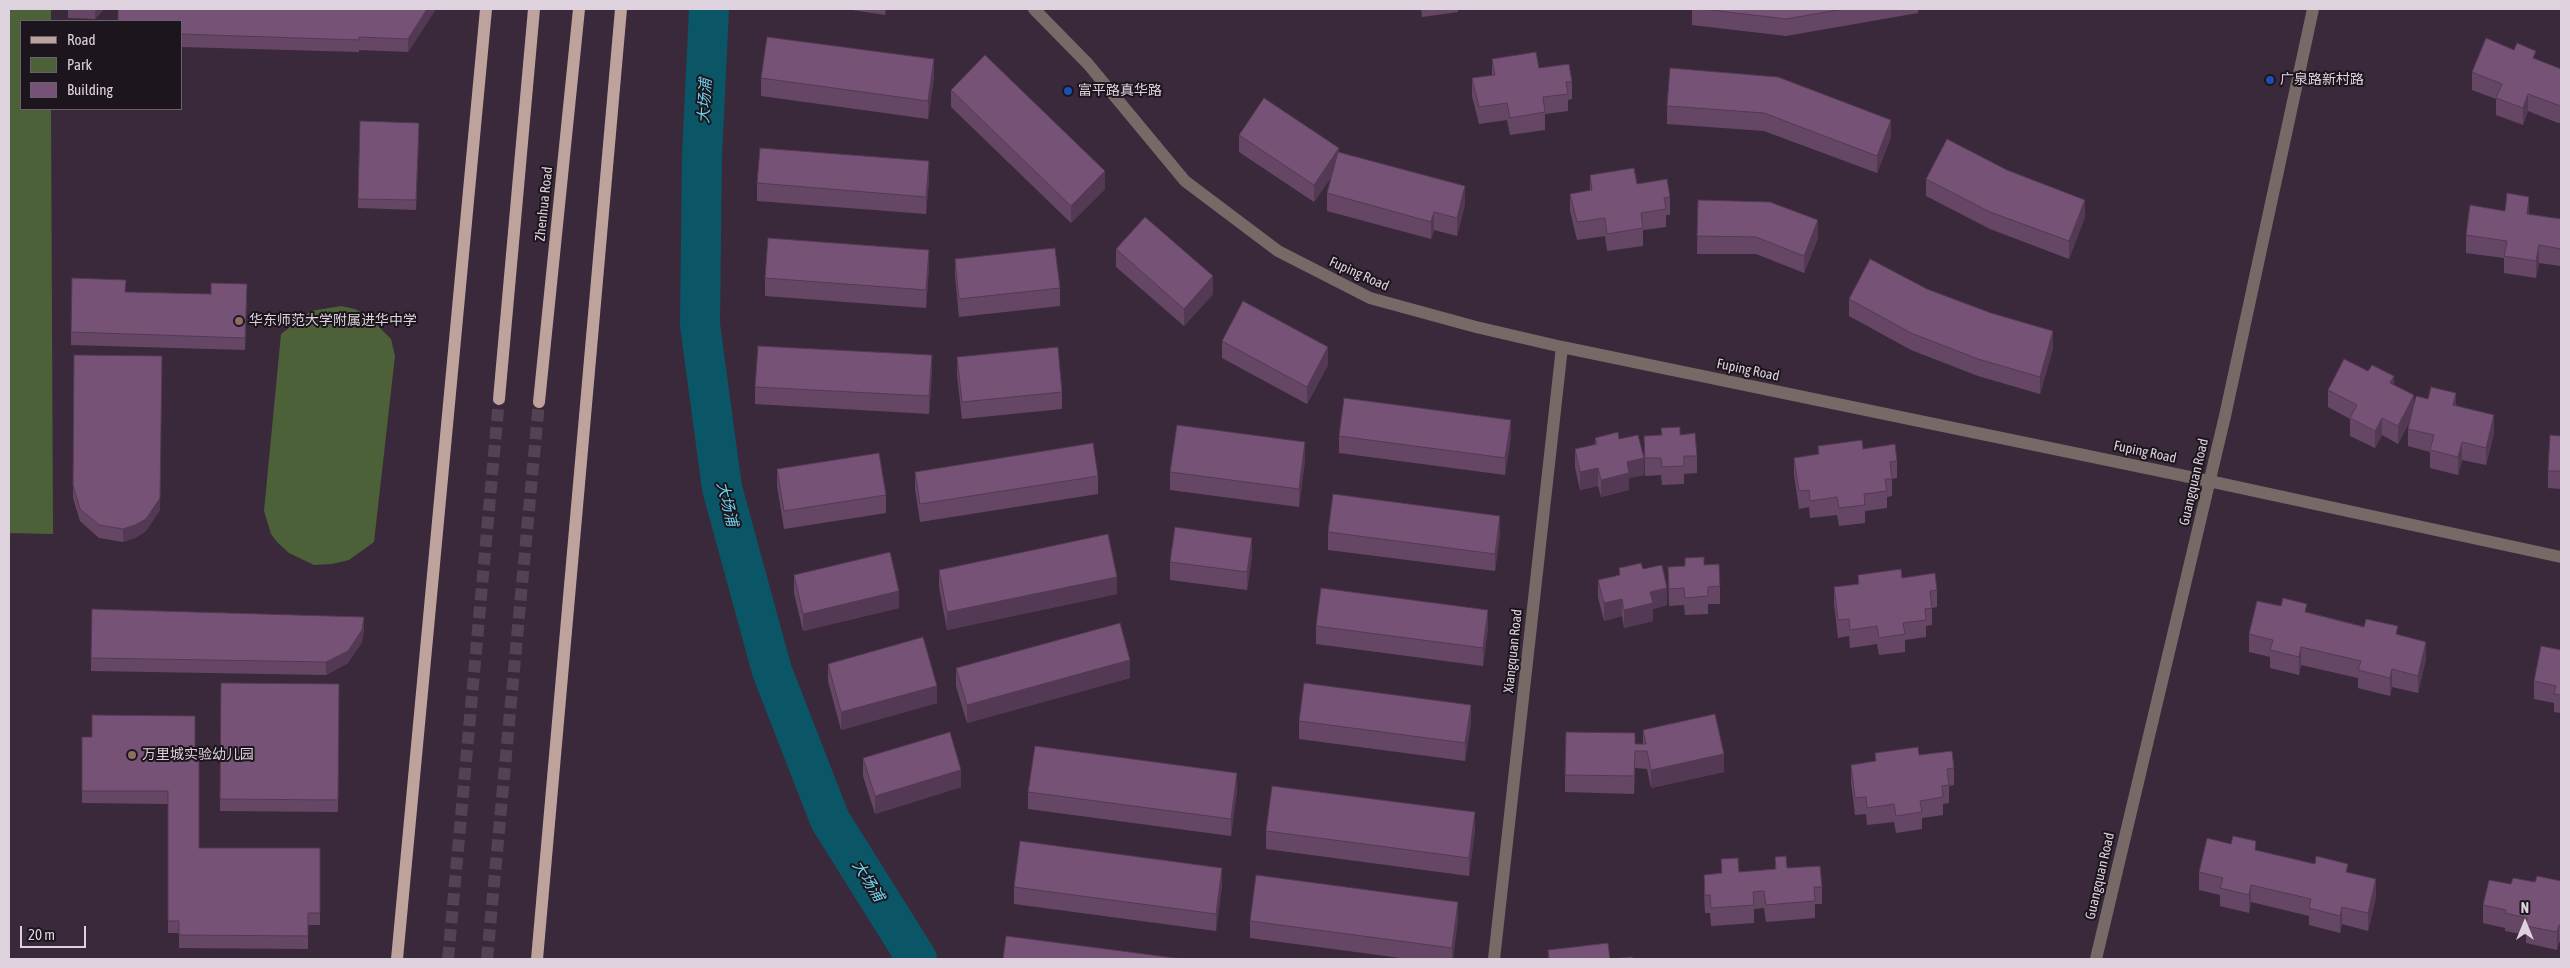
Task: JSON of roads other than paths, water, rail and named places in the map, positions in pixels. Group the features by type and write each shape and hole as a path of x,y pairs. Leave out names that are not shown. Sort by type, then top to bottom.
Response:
{"main road":[{"path":"397,959 486,9"},
{"name":"Zhenhua Road","path":"499,398 534,9"},
{"name":"Zhenhua Road","path":"539,402 579,9"},
{"path":"537,959 621,9"}],"street":[{"name":"Fuping Road","path":"1034,9 1088,64 1186,180 1278,252 1370,298 1476,327 1562,347 2210,481 2561,557"},
{"name":"Guangquan Road","path":"2096,959 2210,481 2313,9"},
{"name":"Xiangquan Road","path":"1494,959 1562,347"}],"waterway":[{"name":"大场浦","path":"709,9 702,156 700,325 722,488 772,671 830,820 917,959"}],"tunnel":[{"path":"448,959 499,399"},
{"path":"487,959 539,402"}],"place":[{"name":"广泉路新村路","path":"2270,80"},
{"name":"富平路真华路","path":"1068,91"},
{"name":"华东师范大学附属进华中学","path":"239,321"},
{"name":"万里城实验幼儿园","path":"132,755"}]}
